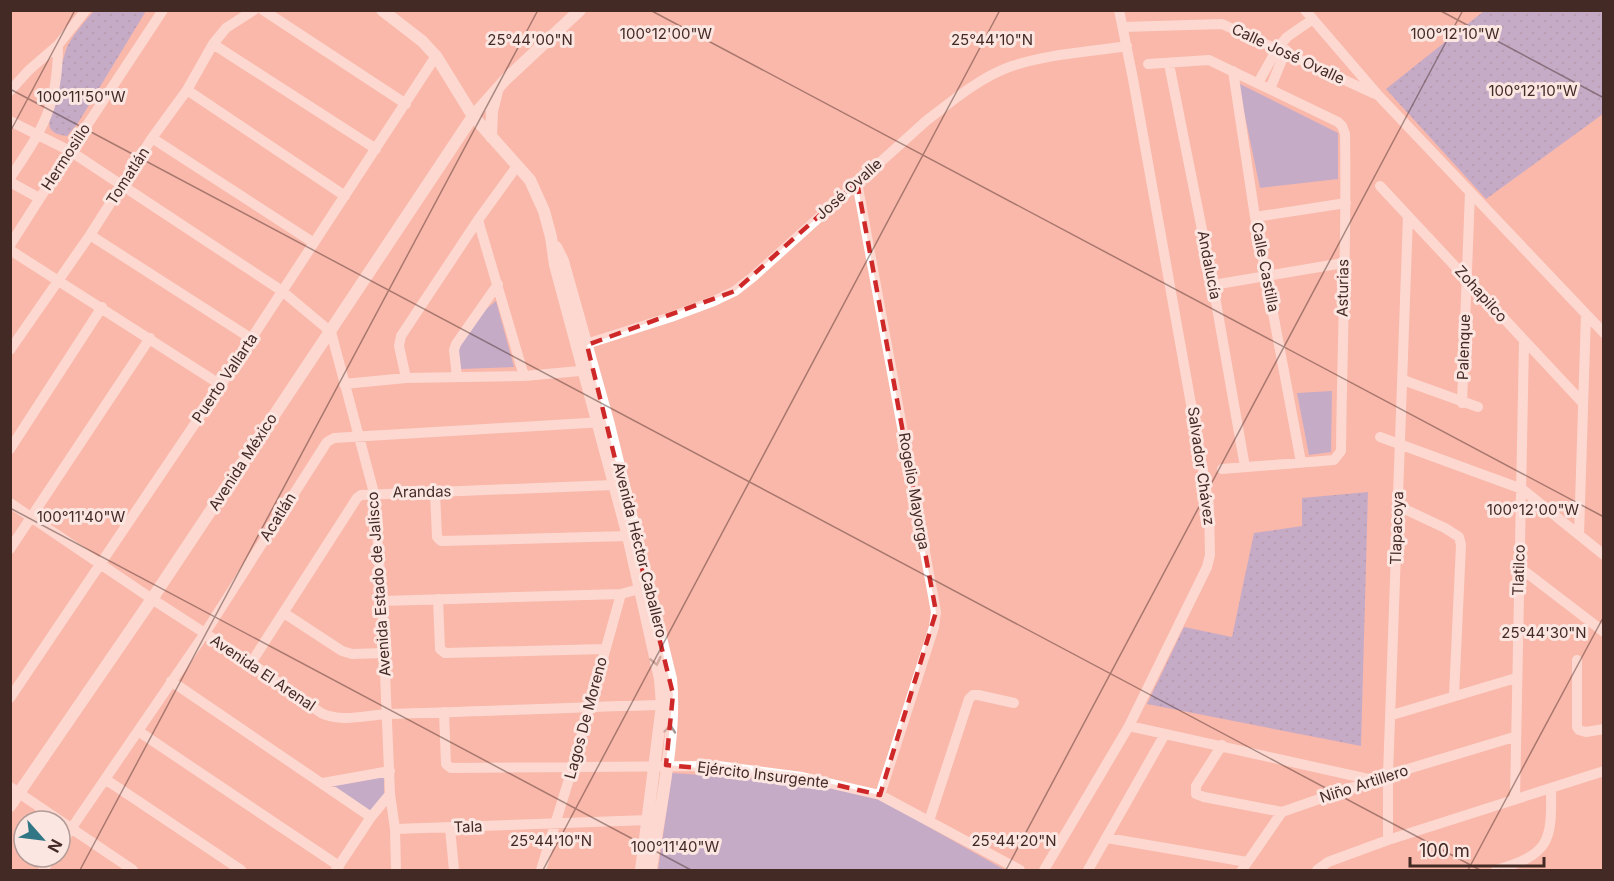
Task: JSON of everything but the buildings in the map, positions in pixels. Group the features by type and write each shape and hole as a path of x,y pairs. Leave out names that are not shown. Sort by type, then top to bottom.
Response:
{"main road":[{"name":"Avenida Héctor Caballero","path":"382,10 422,41 436,56 473,116 534,186 551,237 555,265 582,345 632,535 666,698 651,870"},
{"name":"Avenida México","path":"10,806 15,790 152,599 473,116 498,88 580,10"},
{"path":"491,137 492,111 498,88"},
{"name":"Avenida Héctor Caballero","path":"603,422 613,485 632,535"},
{"name":"Avenida Héctor Caballero","path":"641,870 660,765"}],"street":[{"path":"10,91 29,70 58,45 86,10"},
{"name":"Hermosillo","path":"10,244 164,10"},
{"name":"Tomatlán","path":"10,350 90,235 152,138 188,90 213,44 226,28 254,10"},
{"path":"263,10 406,104"},
{"name":"Salvador Chávez","path":"1044,870 1129,726 1207,567 1209,555 1209,505 1190,389 1119,10"},
{"path":"1305,10 1378,95 1604,333"},
{"path":"1148,64 1209,60 1270,89 1287,37 1313,19"},
{"name":"Calle José Ovalle","path":"1123,27 1222,24 1378,95"},
{"path":"213,44 376,149"},
{"path":"39,198 10,180 40,134 55,92 58,45"},
{"name":"José Ovalle","path":"582,345 671,317 735,291 926,121 989,77 1010,67 1031,61 1127,46"},
{"path":"1258,83 1281,51"},
{"name":"Puerto Vallarta","path":"10,698 252,339 436,56"},
{"name":"Andalucía","path":"1169,64 1213,285 1245,467"},
{"name":"Calle Castilla","path":"1233,71 1255,218 1301,462"},
{"name":"Asturias","path":"1270,89 1338,123 1345,134 1346,203 1341,451 1334,460 1301,462"},
{"path":"188,90 345,196"},
{"path":"10,121 70,150 282,291 331,332"},
{"path":"152,138 314,243"},
{"path":"406,378 399,346 401,336 517,166"},
{"name":"Rogelio Mayorga","path":"857,182 936,612 931,636 880,795"},
{"name":"Zohapilco","path":"1380,186 1582,402"},
{"name":"Palenque","path":"1403,380 1462,403 1470,192"},
{"path":"1255,218 1346,203"},
{"name":"Tlapacoya","path":"1388,840 1388,775 1392,715 1408,216"},
{"path":"478,220 524,376"},
{"path":"90,235 252,339"},
{"path":"10,250 221,385"},
{"path":"1213,285 1343,263"},
{"path":"457,377 454,350 456,344 498,284"},
{"path":"10,450 102,307"},
{"path":"1579,535 1586,315"},
{"name":"Avenida Estado de Jalisco","path":"331,332 374,493 396,870"},
{"path":"10,549 150,338"},
{"name":"Tlatilco","path":"1515,798 1524,342"},
{"path":"345,384 406,378 524,376 589,370"},
{"path":"1462,403 1478,407"},
{"name":"Acatlán","path":"72,827 204,633 324,445 334,438 603,422"},
{"path":"1380,437 1522,489 1604,555"},
{"path":"1222,469 1301,462"},
{"name":"Arandas","path":"251,663 357,498 365,494 613,485"},
{"path":"435,492 437,537 441,541 632,535"},
{"name":"Avenida El Arenal","path":"10,503 326,715 341,718 388,714 590,707 666,698"},
{"path":"1398,506 1459,537 1461,545 1454,695"},
{"path":"1519,567 1604,632"},
{"path":"382,601 621,594 644,587"},
{"name":"Lagos De Moreno","path":"541,870 621,594"},
{"path":"438,599 440,649 445,653 605,649"},
{"path":"284,613 342,651 352,654 383,653"},
{"path":"1577,660 1578,728 1586,732 1604,729"},
{"path":"1392,715 1516,678"},
{"path":"171,681 371,817"},
{"path":"929,820 969,699 973,695 978,695 1014,703"},
{"name":"Ejército Insurgente","path":"444,712 446,764 453,769 718,766 802,777 880,795 1020,870"},
{"path":"1129,726 1373,780"},
{"path":"138,731 337,868 371,817 390,794"},
{"path":"1088,870 1165,734"},
{"name":"Niño Artillero","path":"1282,812 1388,775 1515,737"},
{"path":"1107,838 1245,866 1282,812 1196,794 1196,786 1222,746"},
{"path":"322,783 390,771"},
{"path":"1317,870 1328,862 1388,840 1604,771"},
{"path":"105,779 241,870"},
{"path":"1496,870 1513,868 1543,846 1552,823 1551,788"},
{"path":"15,790 43,809"},
{"name":"Tala","path":"394,829 649,820"},
{"path":"450,828 454,870"},
{"path":"72,829 118,866 133,870"},
{"path":"1340,858 1343,870"}],"highlighted area":[{"path":"857,182 936,612 880,795 802,777 666,765 673,694 587,345 735,291"}],"shaded area":[{"path":"94,11 146,11 78,123 67,136 60,135 50,128 49,122 59,74 68,45"},
{"path":"1484,11 1604,11 1603,114 1486,199 1386,89"},
{"path":"1238,83 1338,133 1338,179 1260,188"},
{"path":"496,301 514,367 461,369 459,352 464,336"},
{"path":"1332,391 1331,452 1309,455 1297,393"},
{"path":"1368,492 1361,746 1147,704 1184,627 1232,637 1254,533 1302,526 1302,498"},
{"path":"672,773 802,782 874,796 1005,870 658,870"},
{"path":"384,777 384,795 371,812 333,786"}]}
